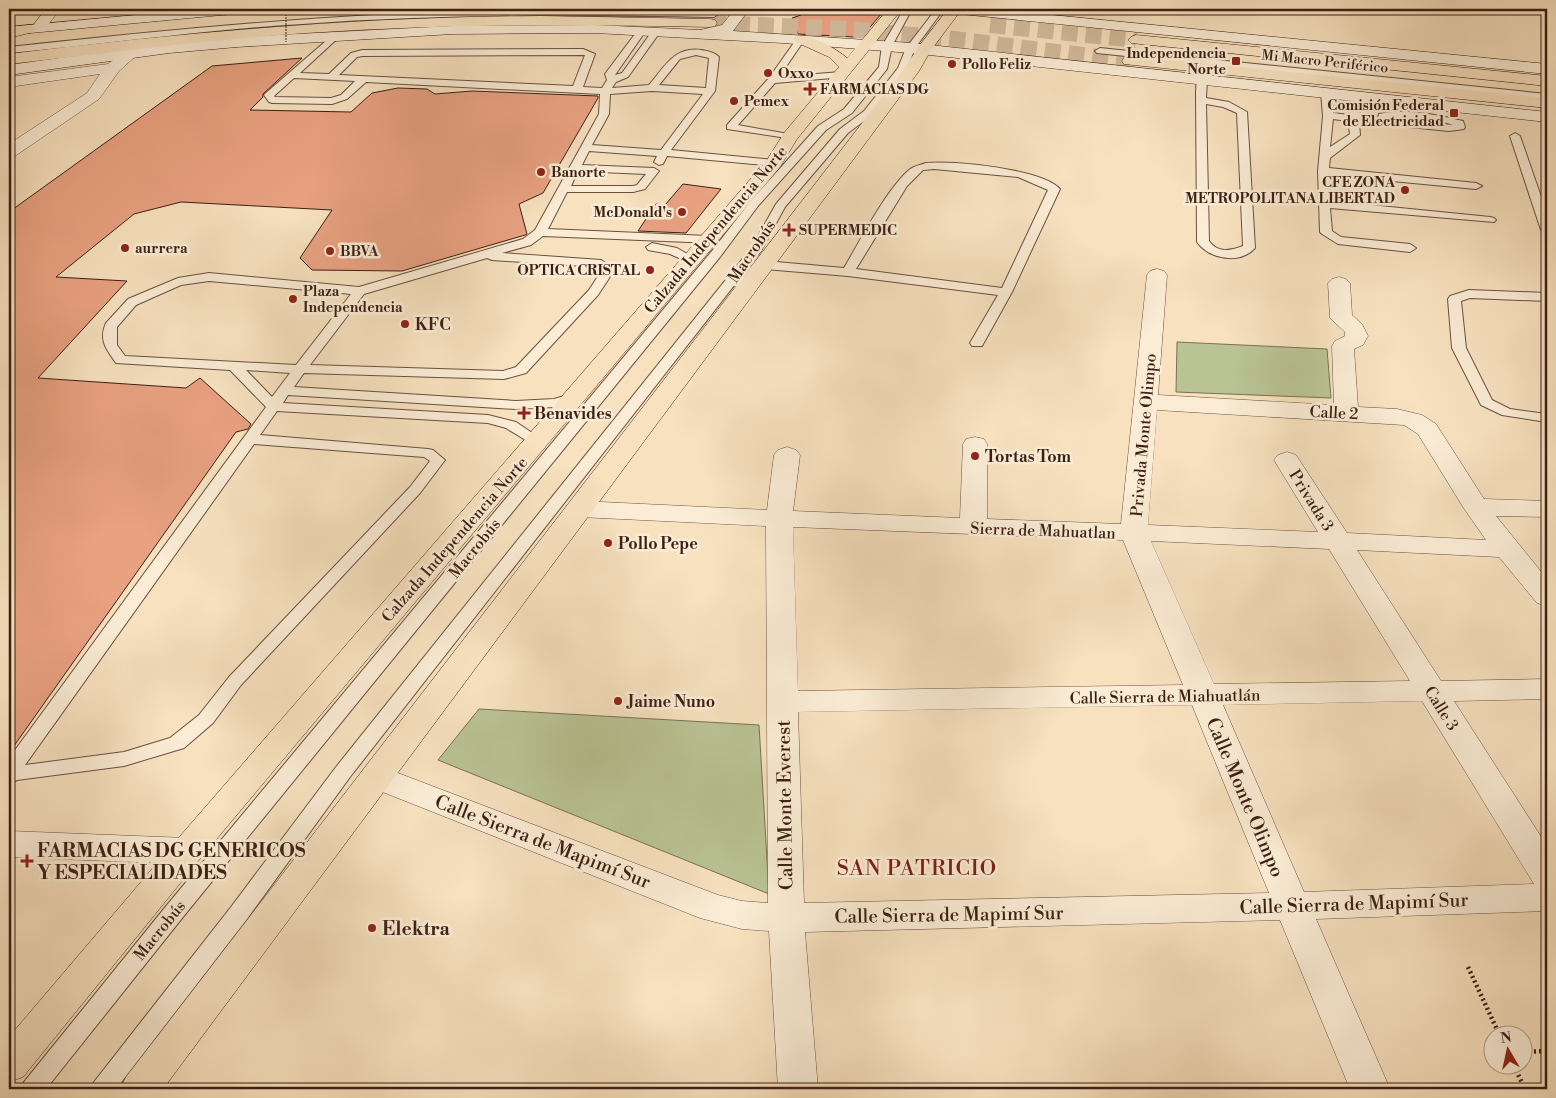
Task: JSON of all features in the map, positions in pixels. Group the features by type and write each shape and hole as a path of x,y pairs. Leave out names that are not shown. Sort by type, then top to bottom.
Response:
{"main road":[{"path":"9,43 223,21 428,9"},
{"name":"Calzada Independencia Norte","path":"9,1065 187,851 774,163 790,137 844,71 877,45 895,9"},
{"path":"140,1089 913,68 918,48 954,9"},
{"path":"9,59 148,43 330,28 484,21 713,18"},
{"path":"9,32 34,28"},
{"path":"802,40 834,54 844,71"},
{"path":"1136,40 1547,81"},
{"path":"1130,61 1547,103"}],"street":[{"path":"34,28 53,9"},
{"path":"34,28 243,9"},
{"path":"655,32 720,32 727,29 738,15 739,9"},
{"path":"954,9 1116,27 1547,69"},
{"path":"996,57 1025,56 1059,42 1066,28 1057,22 1026,17 1003,9"},
{"path":"752,18 749,24 752,30 783,38"},
{"path":"1108,68 1080,59 1074,53 1088,30 1116,27"},
{"path":"12,77 131,53 237,42 336,36 556,28 783,38 918,48 1547,117"},
{"path":"9,152 93,96 113,68 131,53"},
{"path":"12,77 113,68"},
{"path":"9,95 12,77"},
{"name":"Privada Monte Olimpo","path":"1134,533 1157,275"},
{"path":"1339,283 1341,318 1353,326 1357,333 1357,337 1352,343 1343,346 1346,413"},
{"name":"Calle 2","path":"1146,402 1397,416 1413,420 1426,429 1476,507"},
{"path":"973,527 976,444"},
{"name":"Calle Monte Everest","path":"787,455 780,519 782,702 786,918 798,1089"},
{"name":"Privada 3","path":"1287,460 1337,540"},
{"path":"1476,507 1547,509"},
{"path":"1476,507 1547,598"},
{"name":"Sierra de Mahuatlan","path":"580,509 973,527 1337,540 1507,549"},
{"name":"Calle Monte Olimpo","path":"1134,533 1370,1089"},
{"name":"Calle 3","path":"1337,540 1547,875"},
{"name":"Calle Sierra de Miahuatlán","path":"782,702 1547,689"},
{"name":"Calle Sierra de Mapimí Sur","path":"377,777 713,908 742,915 786,918 1292,906 1547,897"},
{"path":"9,844 187,851"}],"lane":[{"name":"Macrobús","path":"32,1089 174,911 710,261 754,204 822,128 848,111 884,68 877,45 908,9"},
{"name":"Macrobús","path":"102,1089 239,913 343,772 751,255 780,206 844,131 868,113 918,48 940,9"},
{"path":"9,50 304,21 481,14 626,12 713,18"},
{"path":"9,54 170,36 335,23 438,18 562,16 713,18"},
{"path":"612,80 610,74 655,32"},
{"path":"527,242 540,232 604,114 605,91 612,80 625,75 646,42 655,32"},
{"path":"336,36 269,96 272,100 332,101 344,97 364,78"},
{"path":"790,137 731,126 772,80 802,40"},
{"name":"Mi Macro Periférico","path":"1118,44 1547,91"},
{"name":"Mi Macro Periférico","path":"1100,51 1547,97"},
{"path":"331,77 354,55 393,52 583,52 590,54 577,89"},
{"path":"564,189 632,189 641,187 710,92 714,56 707,52 687,53 677,57 652,88"},
{"path":"772,80 844,71"},
{"path":"290,76 364,78 605,91 652,88 710,92"},
{"path":"1201,100 1226,104 1242,112 1249,248 1236,254 1217,254 1208,249 1202,242 1201,100 1202,78"},
{"path":"281,84 354,88"},
{"path":"1326,92 1328,116 1323,171 1326,232 1338,240 1410,248"},
{"path":"1325,156 1355,136 1354,118 1359,96"},
{"path":"1328,116 1449,128 1460,127 1459,123 1448,120 1392,114 1383,116 1382,121"},
{"path":"1514,136 1547,230"},
{"path":"584,148 774,163"},
{"path":"848,272 904,181 918,168 940,166 1012,172 1037,178 1054,189 1006,292 977,343"},
{"path":"574,168 654,171"},
{"path":"1323,171 1476,186"},
{"path":"1324,204 1490,220"},
{"path":"540,232 709,240"},
{"path":"482,255 601,264 609,269 594,292 521,370 504,376 300,370 121,360 110,345 111,326 132,302 178,282 209,277 360,292 482,255 527,242 662,248 673,251 690,260"},
{"path":"765,265 848,272 1006,292"},
{"path":"10,775 27,748 300,370 360,292"},
{"path":"1547,297 1469,294 1454,299 1459,348 1486,402 1504,412 1547,418"},
{"path":"234,366 274,407 488,419 511,425 537,441"},
{"path":"285,391 516,405 555,403 575,397"},
{"path":"10,775 124,759 176,743 206,719 235,680 415,490 438,460 428,453 250,439"}],"path":[{"path":"286,11 286,42"},
{"path":"1468,967 1495,1026"},
{"path":"1534,1052 1547,1051"},
{"path":"1519,1076 1525,1089"}],"green space":[{"path":"1177,342 1327,349 1331,398 1176,392"},
{"path":"479,709 759,725 769,894 438,760"}],"building":[{"path":"804,10 820,14 882,13 866,32 855,37 798,34 792,18 801,15"},
{"path":"302,58 263,94 263,97 250,110 351,112 372,93 398,88 427,89 435,94 472,91 598,96 598,98 543,193 519,204 527,234 525,235 402,271 312,270 300,258 332,210 181,202 134,214 56,277 127,281 38,378 186,388 200,378 251,424 248,429 236,432 9,753 9,212 212,66"},
{"path":"683,184 721,189 686,233 638,231 656,204 665,205"}],"tunnel":[{"path":"710,23 849,29 954,39 1130,61"},
{"path":"990,25 1136,40"}],"place":[{"name":"Independencia Norte","path":"1236,61"},
{"name":"Pollo Feliz","path":"952,64"},
{"name":"Oxxo","path":"768,73"},
{"name":"FARMACIAS DG","path":"810,89"},
{"name":"Pemex","path":"734,101"},
{"name":"Comisión Federal de Electricidad","path":"1454,113"},
{"name":"Banorte","path":"541,172"},
{"name":"CFE ZONA METROPOLITANA LIBERTAD","path":"1405,190"},
{"name":"McDonald's","path":"682,212"},
{"name":"SUPERMEDIC","path":"789,230"},
{"name":"aurrera","path":"125,248"},
{"name":"BBVA","path":"330,251"},
{"name":"OPTICA CRISTAL","path":"650,270"},
{"name":"Plaza Independencia","path":"293,299"},
{"name":"KFC","path":"405,324"},
{"name":"Benavides","path":"524,413"},
{"name":"Tortas Tom","path":"975,456"},
{"name":"Pollo Pepe","path":"608,543"},
{"name":"Jaime Nuno","path":"618,701"},
{"name":"FARMACIAS DG GENERICOS Y ESPECIALIDADES","path":"27,861"},
{"name":"Elektra","path":"372,928"}],"district":[{"name":"SAN PATRICIO","path":"917,868"}]}
